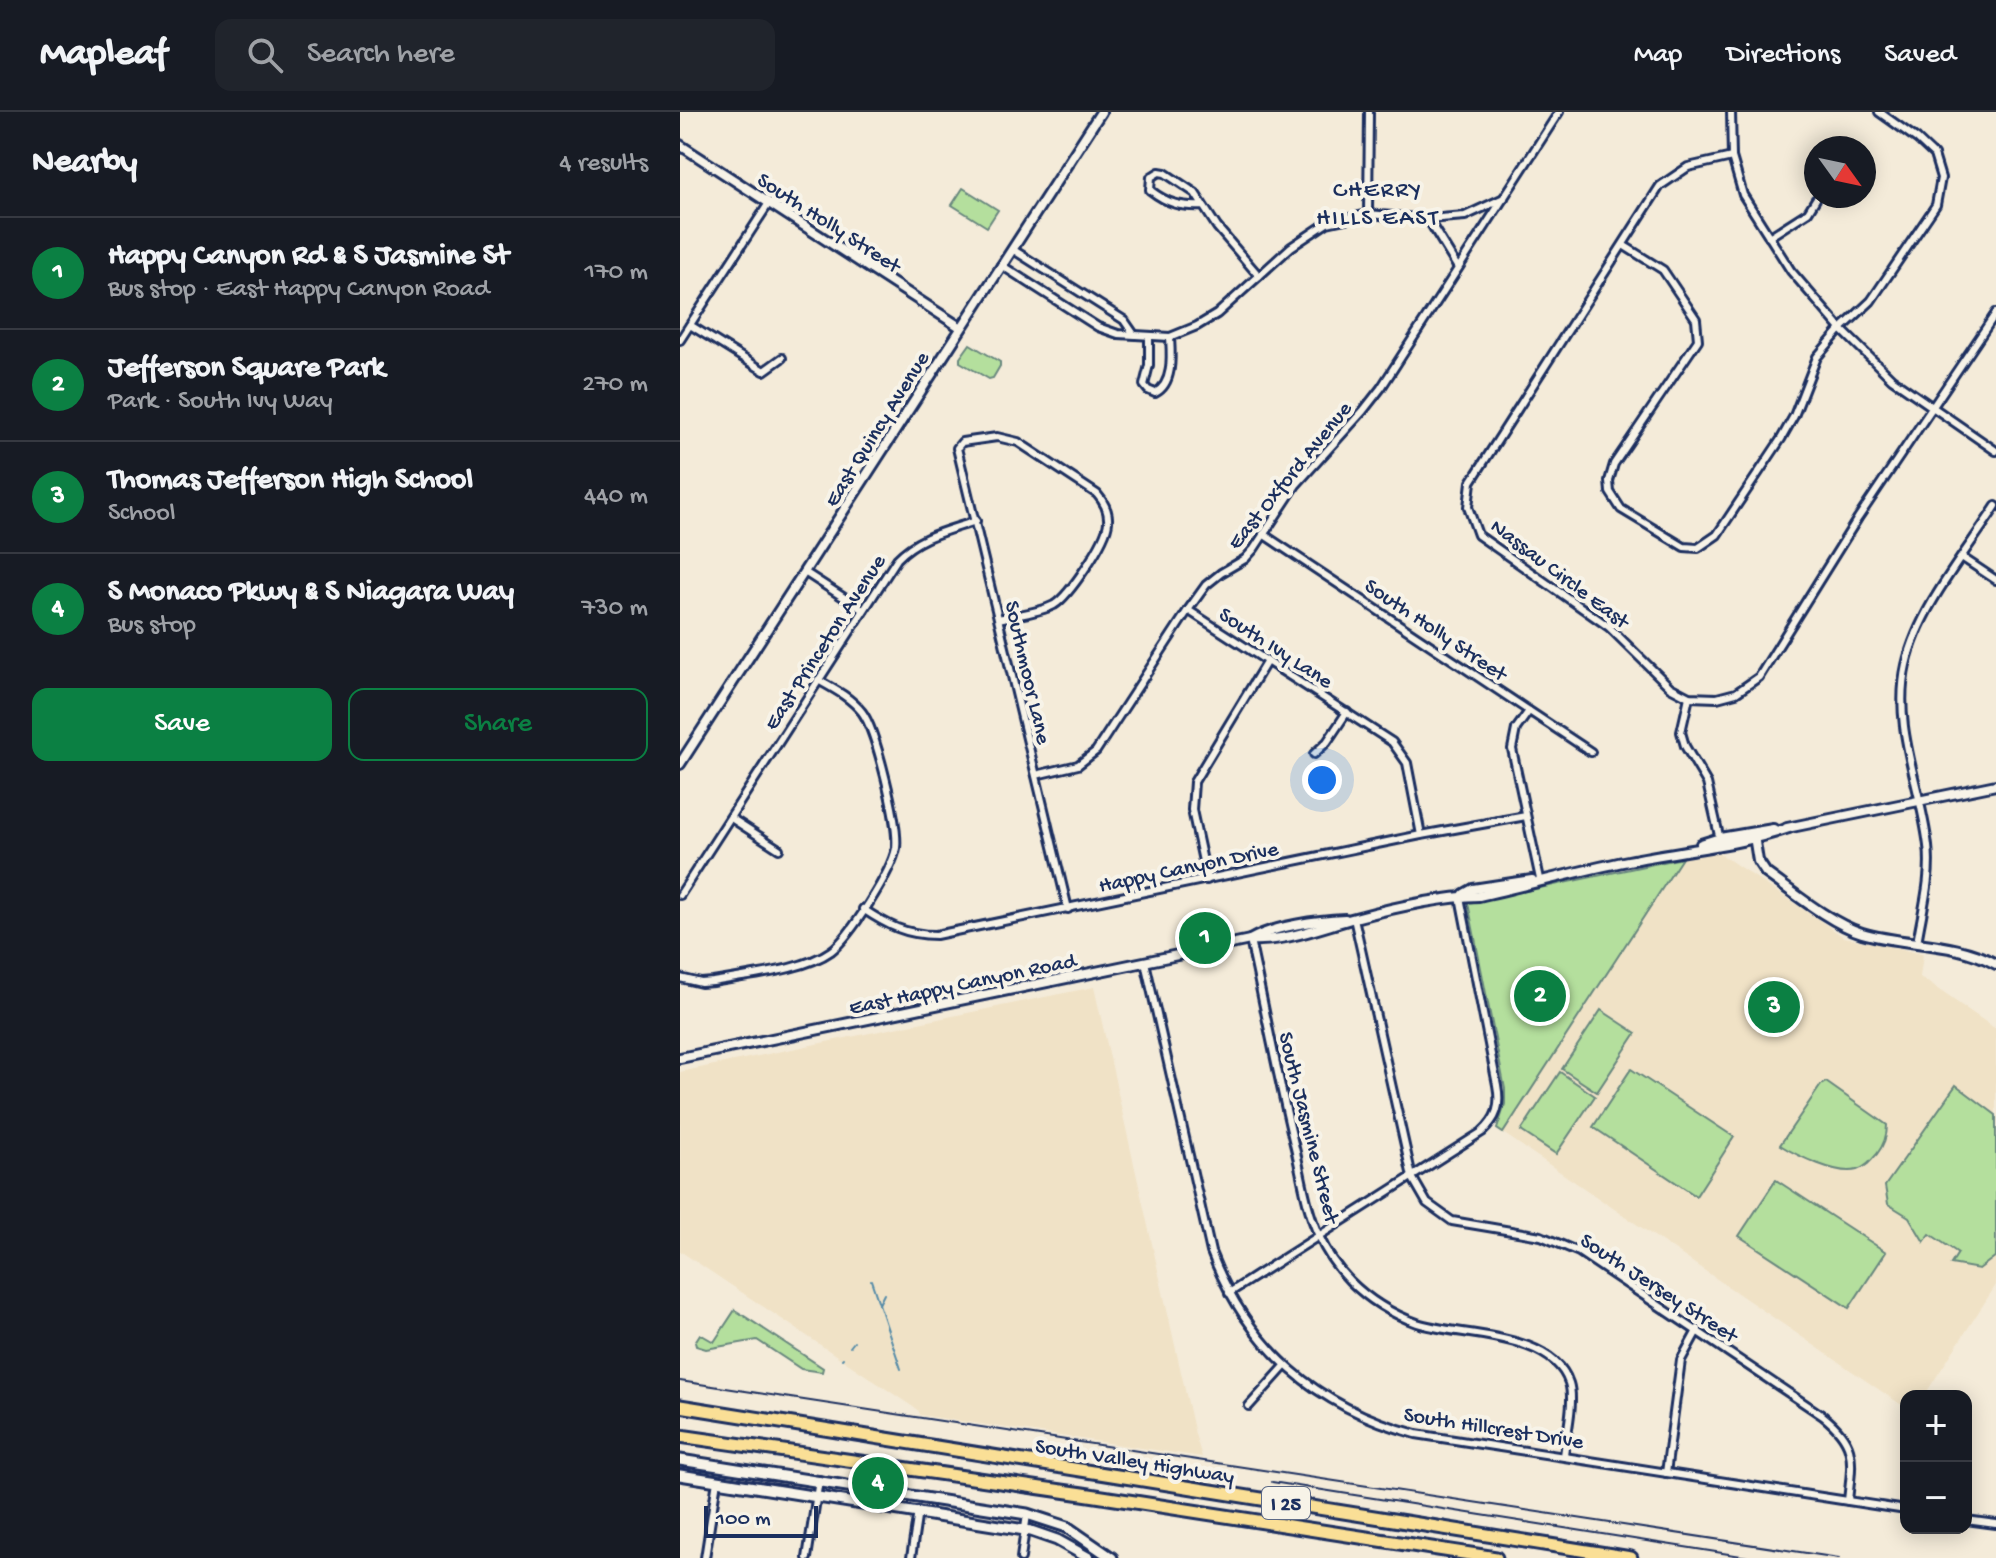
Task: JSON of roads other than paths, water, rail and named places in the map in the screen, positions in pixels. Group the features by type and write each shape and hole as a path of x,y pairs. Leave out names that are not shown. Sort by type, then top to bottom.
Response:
{"highway":[{"name":"South Valley Highway","path":"680,1406 1631,1558"},
{"name":"South Valley Highway","path":"680,1436 1496,1558"}],"main road":[{"path":"680,1460 1027,1514 1067,1527 1112,1558"},
{"path":"680,1475 1025,1530 1057,1540 1089,1558"}],"street":[{"name":"East Quincy Avenue","path":"680,764 1101,112"},
{"path":"1368,214 1369,112"},
{"name":"East Oxford Avenue","path":"1036,775 1078,765 1096,751 1209,581 1245,559 1296,485 1381,388 1559,112"},
{"path":"1731,112 1732,157 1743,195 1791,271 1841,329 1892,379 1996,451"},
{"path":"1623,245 1663,270 1696,319 1698,340 1614,464 1609,481 1610,492 1621,509 1684,547 1698,548 1717,535 1787,427 1817,357 1882,287 1936,205 1941,191 1940,172 1934,155 1879,112"},
{"name":"South Holly Street","path":"680,145 960,327"},
{"name":"Nassau Circle East","path":"1689,697 1670,687 1609,627 1478,535 1467,495 1471,482 1654,194 1667,179 1688,167 1732,157"},
{"path":"1203,206 1184,207 1169,203 1150,190 1151,177 1159,172 1165,173 1195,193 1231,245 1259,276"},
{"path":"1001,265 1098,327 1118,334 1170,337 1217,314 1311,232 1344,218 1368,214 1428,219 1465,216 1504,198"},
{"path":"680,340 769,203"},
{"path":"1769,237 1810,208"},
{"path":"1428,219 1458,268"},
{"path":"1011,248 1124,320 1133,333"},
{"path":"1721,842 1707,783 1685,746 1681,732 1689,697 1725,697 1745,689 1759,677 1858,518 1996,313"},
{"path":"690,325 764,371 782,358"},
{"path":"1149,337 1149,365 1144,385 1155,393 1163,388 1168,373 1170,337"},
{"name":"Southmoor Lane","path":"999,619 1051,606 1065,597 1105,535 1108,516 1097,494 1018,442 997,437 958,445 999,619 1068,909"},
{"path":"1917,943 1929,866 1921,800 1903,723 1903,680 1918,629 1929,608 1996,506"},
{"name":"East Princeton Avenue","path":"680,895 903,552 931,535 976,521"},
{"name":"South Holly Street","path":"1263,534 1591,752"},
{"path":"1963,558 1996,580"},
{"path":"806,573 863,610"},
{"name":"South Ivy Lane","path":"1188,610 1392,742 1407,763 1421,835"},
{"path":"1207,880 1192,810 1194,782 1267,661"},
{"path":"680,978 701,983 713,982 818,959 841,942 884,878 894,856 895,825 872,728 856,704 818,680"},
{"path":"1529,711 1513,739 1512,749 1540,879"},
{"name":"South Ivy Lane","path":"1314,754 1327,742 1347,712"},
{"name":"East Happy Canyon Road","path":"680,1058 1250,940 1260,934 1330,919 1354,918 1460,897 1473,889 1540,879 1996,785"},
{"name":"Happy Canyon Drive","path":"863,909 895,929 924,935 1068,909 1526,816"},
{"path":"731,818 779,849"},
{"path":"1754,836 1758,861 1766,873 1843,925 1867,935 1967,952 1996,964"},
{"path":"1229,1293 1482,1132 1496,1116 1500,1100 1460,897"},
{"name":"South Jersey Street","path":"1354,918 1412,1177 1427,1203 1452,1221 1554,1240 1594,1260 1823,1416 1843,1434 1852,1457 1848,1501"},
{"name":"South Jasmine Street","path":"1250,940 1287,1117 1319,1236 1350,1281 1399,1316 1441,1329 1518,1342 1552,1361 1569,1382 1571,1394 1564,1456"},
{"name":"South Hillcrest Drive","path":"1145,962 1211,1252 1229,1293 1266,1346 1307,1385 1342,1408 1395,1428 1442,1439 1900,1509"},
{"path":"1666,1473 1681,1360 1698,1329"},
{"path":"1249,1406 1285,1366"},
{"path":"807,1558 819,1480"},
{"path":"705,1558 717,1481"},
{"path":"911,1558 918,1511"},
{"path":"1021,1558 1027,1514"},
{"path":"1972,1521 1996,1524"}],"waterway":[{"path":"871,1280 901,1369"},
{"path":"879,1304 884,1294"},
{"path":"850,1347 854,1342"}],"tram line":[{"path":"680,1381 1839,1558"},
{"path":"1272,1482 1754,1558"}],"place":[{"name":"Happy Canyon Rd & S Jasmine St","path":"1205,938"},
{"name":"Jefferson Square Park","path":"1540,996"},
{"name":"Thomas Jefferson High School","path":"1774,1007"},
{"name":"S Monaco Pkwy & S Niagara Way","path":"878,1483"}],"district":[{"name":"CHERRY HILLS EAST","path":"1378,202"}]}
